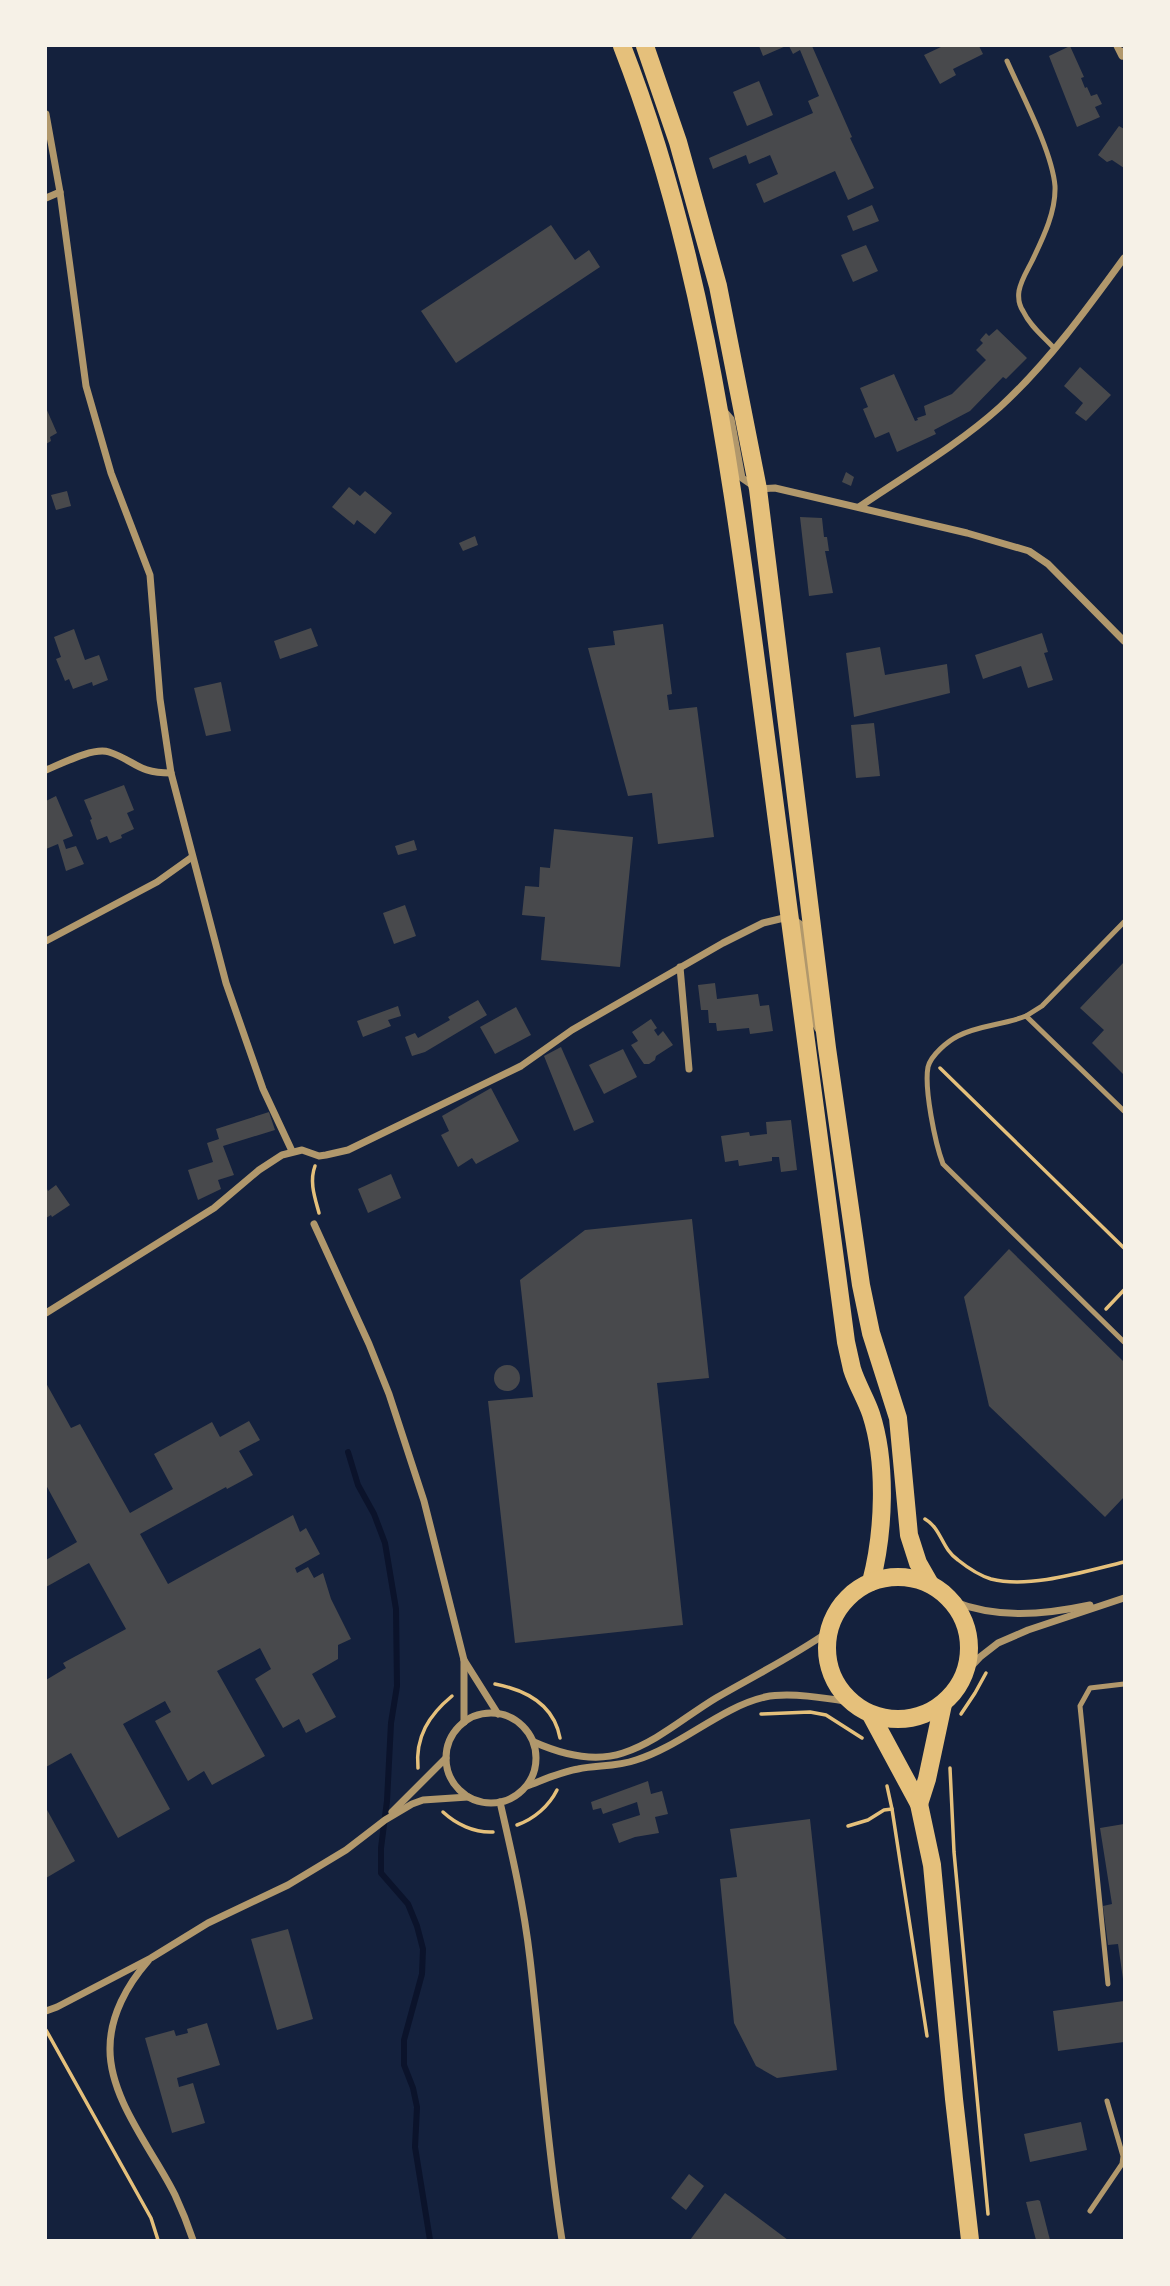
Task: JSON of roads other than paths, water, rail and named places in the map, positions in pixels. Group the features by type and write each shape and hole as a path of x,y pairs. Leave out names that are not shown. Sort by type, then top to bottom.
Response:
{"main road":[{"path":"622,46 662,162 698,301 720,406 792,914 846,1342 852,1368 871,1414 877,1440 881,1509 879,1544 871,1582"},
{"path":"645,46 696,205 718,286 758,489 827,1048 863,1295 901,1434 912,1548 930,1584"},
{"path":"890,1577 910,1577 930,1584 952,1601 962,1617 968,1635 969,1654 960,1685 943,1704 927,1714 909,1719 871,1715 850,1702 837,1687 829,1670 826,1651 828,1632 834,1616 843,1602 856,1590 871,1582 890,1577"},
{"path":"919,1804 943,1704"},
{"path":"871,1715 919,1804 932,1865 970,2241"}],"street":[{"path":"1117,46 1124,56"},
{"path":"46,114 60,192 86,386 111,473 150,576 160,699 171,773 216,951 263,1089 292,1151"},
{"path":"46,198 60,192"},
{"path":"859,507 975,428 1001,406 1054,348 1125,258"},
{"path":"715,380 734,361"},
{"path":"720,406 732,419 742,478 758,489 775,488 859,507 992,539 1029,551 1048,564 1125,641"},
{"path":"46,769 102,751 110,752 145,771 171,773"},
{"path":"46,941 157,882 192,857"},
{"path":"803,905 807,882"},
{"path":"46,1313 214,1208 259,1170 282,1155 305,1150 319,1156 348,1150 521,1066 572,1030 680,967 775,918 792,914 800,924 813,1019 827,1048"},
{"path":"680,967 689,1069"},
{"path":"314,1224 369,1344 402,1431 424,1501 464,1660 464,1723"},
{"path":"952,1601 984,1612 1022,1613 1082,1607 1123,1598"},
{"path":"965,1673 998,1643 1123,1598"},
{"path":"534,1742 557,1752 594,1757 622,1754 828,1632"},
{"path":"464,1660 498,1714"},
{"path":"527,1786 576,1769 614,1766 654,1754 732,1710 765,1697 850,1702"},
{"path":"481,1714 498,1714 515,1720 524,1727 534,1742 534,1772 527,1786 518,1795 500,1802 480,1802 468,1797 457,1787 449,1773 446,1758 449,1742 464,1723 481,1714"},
{"path":"385,1820 446,1758"},
{"path":"46,2011 151,1958 208,1923 288,1885 346,1850 385,1820 412,1804 424,1800 468,1797"},
{"path":"500,1802 521,1897 530,1958 546,2122 562,2241"},
{"path":"151,1958 134,1977 121,2003 111,2035 112,2068 128,2111 174,2194 193,2241"}],"lane":[{"path":"1007,61 1050,162 1054,182 1054,204 1019,290 1022,311 1054,348"},
{"path":"1125,922 1042,1006 1009,1023 957,1036 931,1059 928,1067 930,1104 943,1164 1125,1342"},
{"path":"1026,1016 1125,1111"},
{"path":"1108,1984 1080,1706 1090,1688 1125,1684"},
{"path":"1090,2211 1122,2164 1107,2101"}],"waterway":[{"path":"348,1452 358,1485 374,1514 385,1543 396,1609 397,1686 391,1723 381,1873 408,1904 423,1949 422,1974 404,2040 404,2065 417,2107 415,2147 430,2240"}]}
